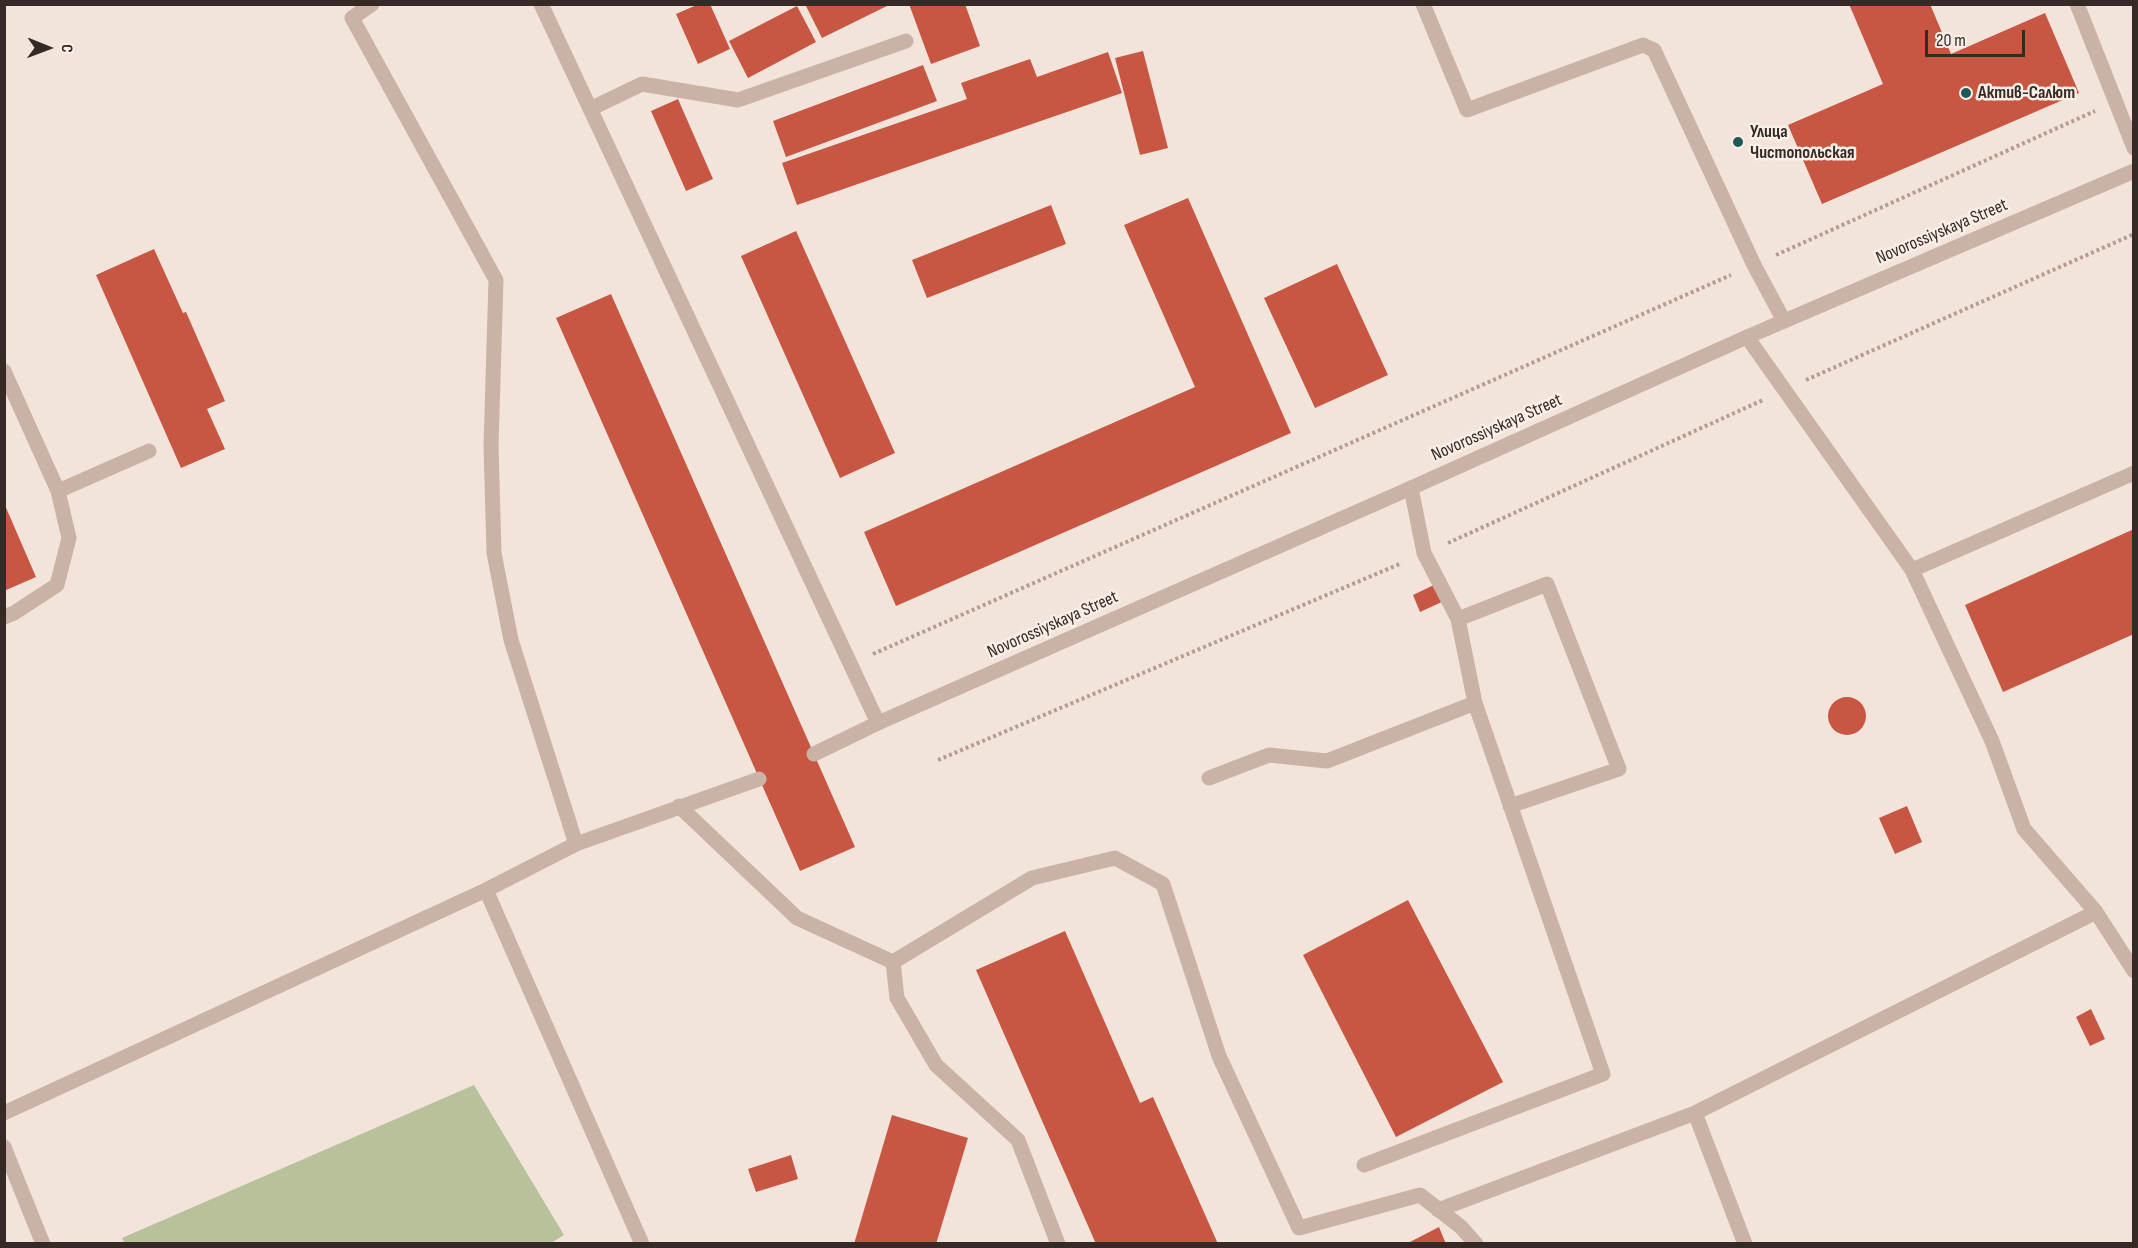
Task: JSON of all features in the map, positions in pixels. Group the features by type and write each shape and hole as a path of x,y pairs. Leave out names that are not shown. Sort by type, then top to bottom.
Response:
{"street":[{"path":"372,4 349,11 496,280 491,446 494,553 511,640 576,844"},
{"path":"541,4 878,723"},
{"path":"1423,4 1467,111 1643,45 1654,50 1754,265 1784,321"},
{"path":"2077,4 2133,148"},
{"path":"590,109 642,84 738,100 906,41"},
{"name":"Novorossiyskaya Street","path":"814,754 878,723 1747,337 2133,171"},
{"path":"1747,337 1912,570 1992,741 2024,829 2096,912 2133,971"},
{"path":"4,371 58,491 69,538 57,585 4,617"},
{"path":"58,491 149,451"},
{"path":"1912,570 2133,473"},
{"path":"1364,1165 1603,1074 1475,703 1458,619 1424,553 1411,488"},
{"path":"1458,619 1547,584 1619,769 1510,806"},
{"path":"1209,778 1269,755 1327,761 1475,703"},
{"path":"4,1113 486,890 576,844 759,779"},
{"path":"679,806 797,918 892,962"},
{"path":"892,962 1032,878 1115,858 1163,884 1219,1056 1299,1228 1420,1195 1461,1227 1476,1244"},
{"path":"486,890 642,1244"},
{"path":"1438,1210 1695,1113 2096,912"},
{"path":"892,962 897,998 936,1065 1018,1140 1058,1244"},
{"path":"1695,1113 1745,1244"},
{"path":"4,1147 43,1244"}],"path":[{"path":"850,664 1754,265 2115,102"},
{"path":"938,760 1424,553 2133,234"}],"green space":[{"path":"474,1085 564,1235 551,1243 125,1244 122,1238"}],"building":[{"path":"699,4 710,4 730,49 698,64 676,14"},
{"path":"810,4 886,4 887,6 822,38 806,6"},
{"path":"909,4 965,4 980,46 931,64"},
{"path":"1849,4 1930,4 1951,54 2045,13 2079,93 1822,204 1788,125 1883,84"},
{"path":"797,6 816,42 748,78 729,41"},
{"path":"1143,51 1168,148 1140,155 1115,58"},
{"path":"1108,52 1122,93 797,205 782,163 967,99 961,83 1030,59 1037,77"},
{"path":"923,65 937,101 786,157 773,121"},
{"path":"678,99 713,179 686,191 651,111"},
{"path":"1188,198 1291,433 896,606 864,532 1195,387 1124,225"},
{"path":"1051,205 1066,244 927,298 912,260"},
{"path":"796,231 895,453 840,478 741,256"},
{"path":"154,249 183,313 186,312 225,401 207,409 225,449 181,468 96,275"},
{"path":"1337,264 1388,375 1315,408 1264,298"},
{"path":"611,294 855,847 800,871 556,318"},
{"path":"4,503 36,577 4,591"},
{"path":"2134,529 2134,634 2003,692 1965,605"},
{"path":"1436,584 1444,601 1420,612 1413,595"},
{"path":"1847,697 1861,702 1866,716 1861,730 1847,735 1833,730 1828,716 1833,702"},
{"path":"1907,806 1922,842 1895,854 1879,818"},
{"path":"1408,900 1503,1082 1396,1137 1303,955"},
{"path":"1065,931 1140,1103 1153,1097 1218,1244 1096,1244 976,970"},
{"path":"2091,1009 2105,1039 2090,1046 2076,1017"},
{"path":"892,1115 968,1138 936,1244 854,1244"},
{"path":"791,1155 798,1179 756,1192 748,1169"},
{"path":"1439,1227 1446,1244 1406,1244"}],"place":[{"name":"Актив-Салют","path":"1966,93"},
{"name":"Улица Чистопольская","path":"1738,142"}]}
